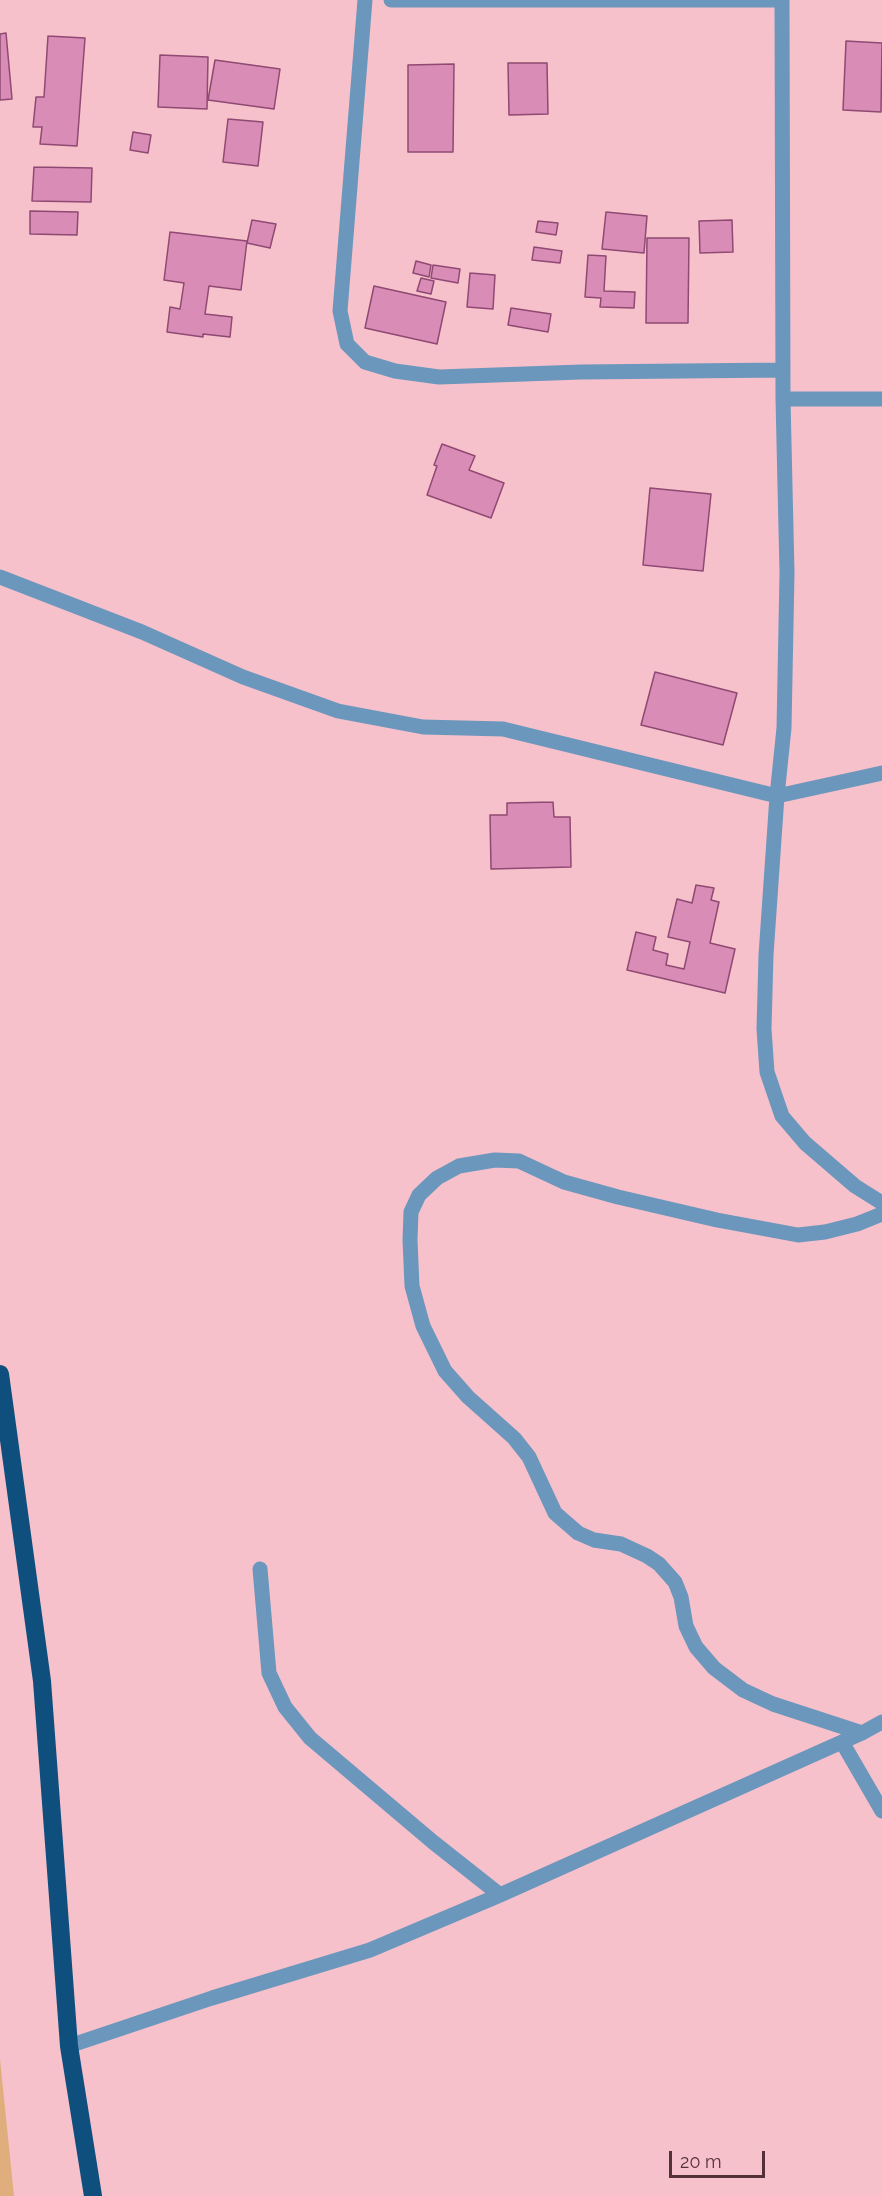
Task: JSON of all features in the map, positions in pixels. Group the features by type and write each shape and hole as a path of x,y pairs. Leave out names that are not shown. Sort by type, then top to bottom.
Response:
{"highway":[{"path":"0,1374 42,1681 69,2046 93,2196"}],"street":[{"path":"365,0 340,311 346,344 365,362 395,371 439,377 581,372 783,370"},
{"path":"391,0 782,0 783,399 787,585 784,728 766,955 764,1029 767,1072 782,1116 805,1143 855,1186 882,1203"},
{"path":"783,399 882,399"},
{"path":"0,577 142,633 243,677 338,711 423,727 503,729 777,796 882,773"},
{"path":"862,1733 773,1704 743,1690 714,1668 696,1647 686,1626 681,1597 675,1582 660,1564 621,1544 594,1540 578,1533 555,1513 529,1457 514,1438 468,1397 445,1371 423,1326 412,1286 411,1212 420,1195 437,1178 459,1166 495,1160 519,1161 564,1182 618,1197 717,1220 798,1235 825,1232 857,1224 882,1214"},
{"path":"260,1569 269,1673 285,1707 310,1738 433,1842 501,1895"},
{"path":"69,2046 212,1998 370,1950 501,1895 882,1722"},
{"path":"842,1742 882,1811"}],"shaded area":[{"path":"0,2059 14,2196 0,2196"}],"building":[{"path":"6,33 12,99 0,100 0,34"},
{"path":"48,36 85,38 77,146 40,144 42,127 33,127 36,97 44,97"},
{"path":"846,41 882,43 881,112 843,110"},
{"path":"160,55 208,57 207,109 158,107"},
{"path":"215,60 280,69 274,109 208,100"},
{"path":"508,63 547,63 548,114 509,115"},
{"path":"454,64 453,152 408,152 408,65"},
{"path":"228,119 263,122 258,166 223,162"},
{"path":"133,132 151,135 148,153 130,150"},
{"path":"34,167 92,168 91,202 32,201"},
{"path":"30,211 78,212 77,235 30,234"},
{"path":"606,212 647,216 644,253 602,249"},
{"path":"252,220 276,224 270,248 247,243"},
{"path":"732,220 733,252 700,253 699,221"},
{"path":"538,221 558,223 556,235 536,232"},
{"path":"170,232 247,241 241,290 209,286 205,314 232,317 230,337 203,334 203,337 167,332 170,307 180,309 184,283 164,280"},
{"path":"647,238 689,238 688,323 646,323"},
{"path":"534,247 562,251 560,263 532,260"},
{"path":"588,255 606,256 604,291 635,292 634,308 600,307 601,298 585,297"},
{"path":"416,261 431,265 429,277 413,273"},
{"path":"433,265 460,269 458,283 431,278"},
{"path":"470,273 495,275 493,309 467,307"},
{"path":"421,278 434,281 431,294 417,291"},
{"path":"374,286 446,302 437,344 365,328"},
{"path":"511,308 551,314 548,332 508,325"},
{"path":"442,444 475,456 469,470 504,483 491,518 427,495"},
{"path":"650,488 711,494 703,571 643,565"},
{"path":"655,672 737,693 723,745 641,725"},
{"path":"553,802 554,817 570,817 571,867 491,869 490,815 507,815 507,803"},
{"path":"696,885 714,888 711,900 719,902 710,943 735,949 725,993 627,970 636,932 656,937 653,950 668,954 666,965 684,969 690,942 668,937 677,899 692,903"}]}
